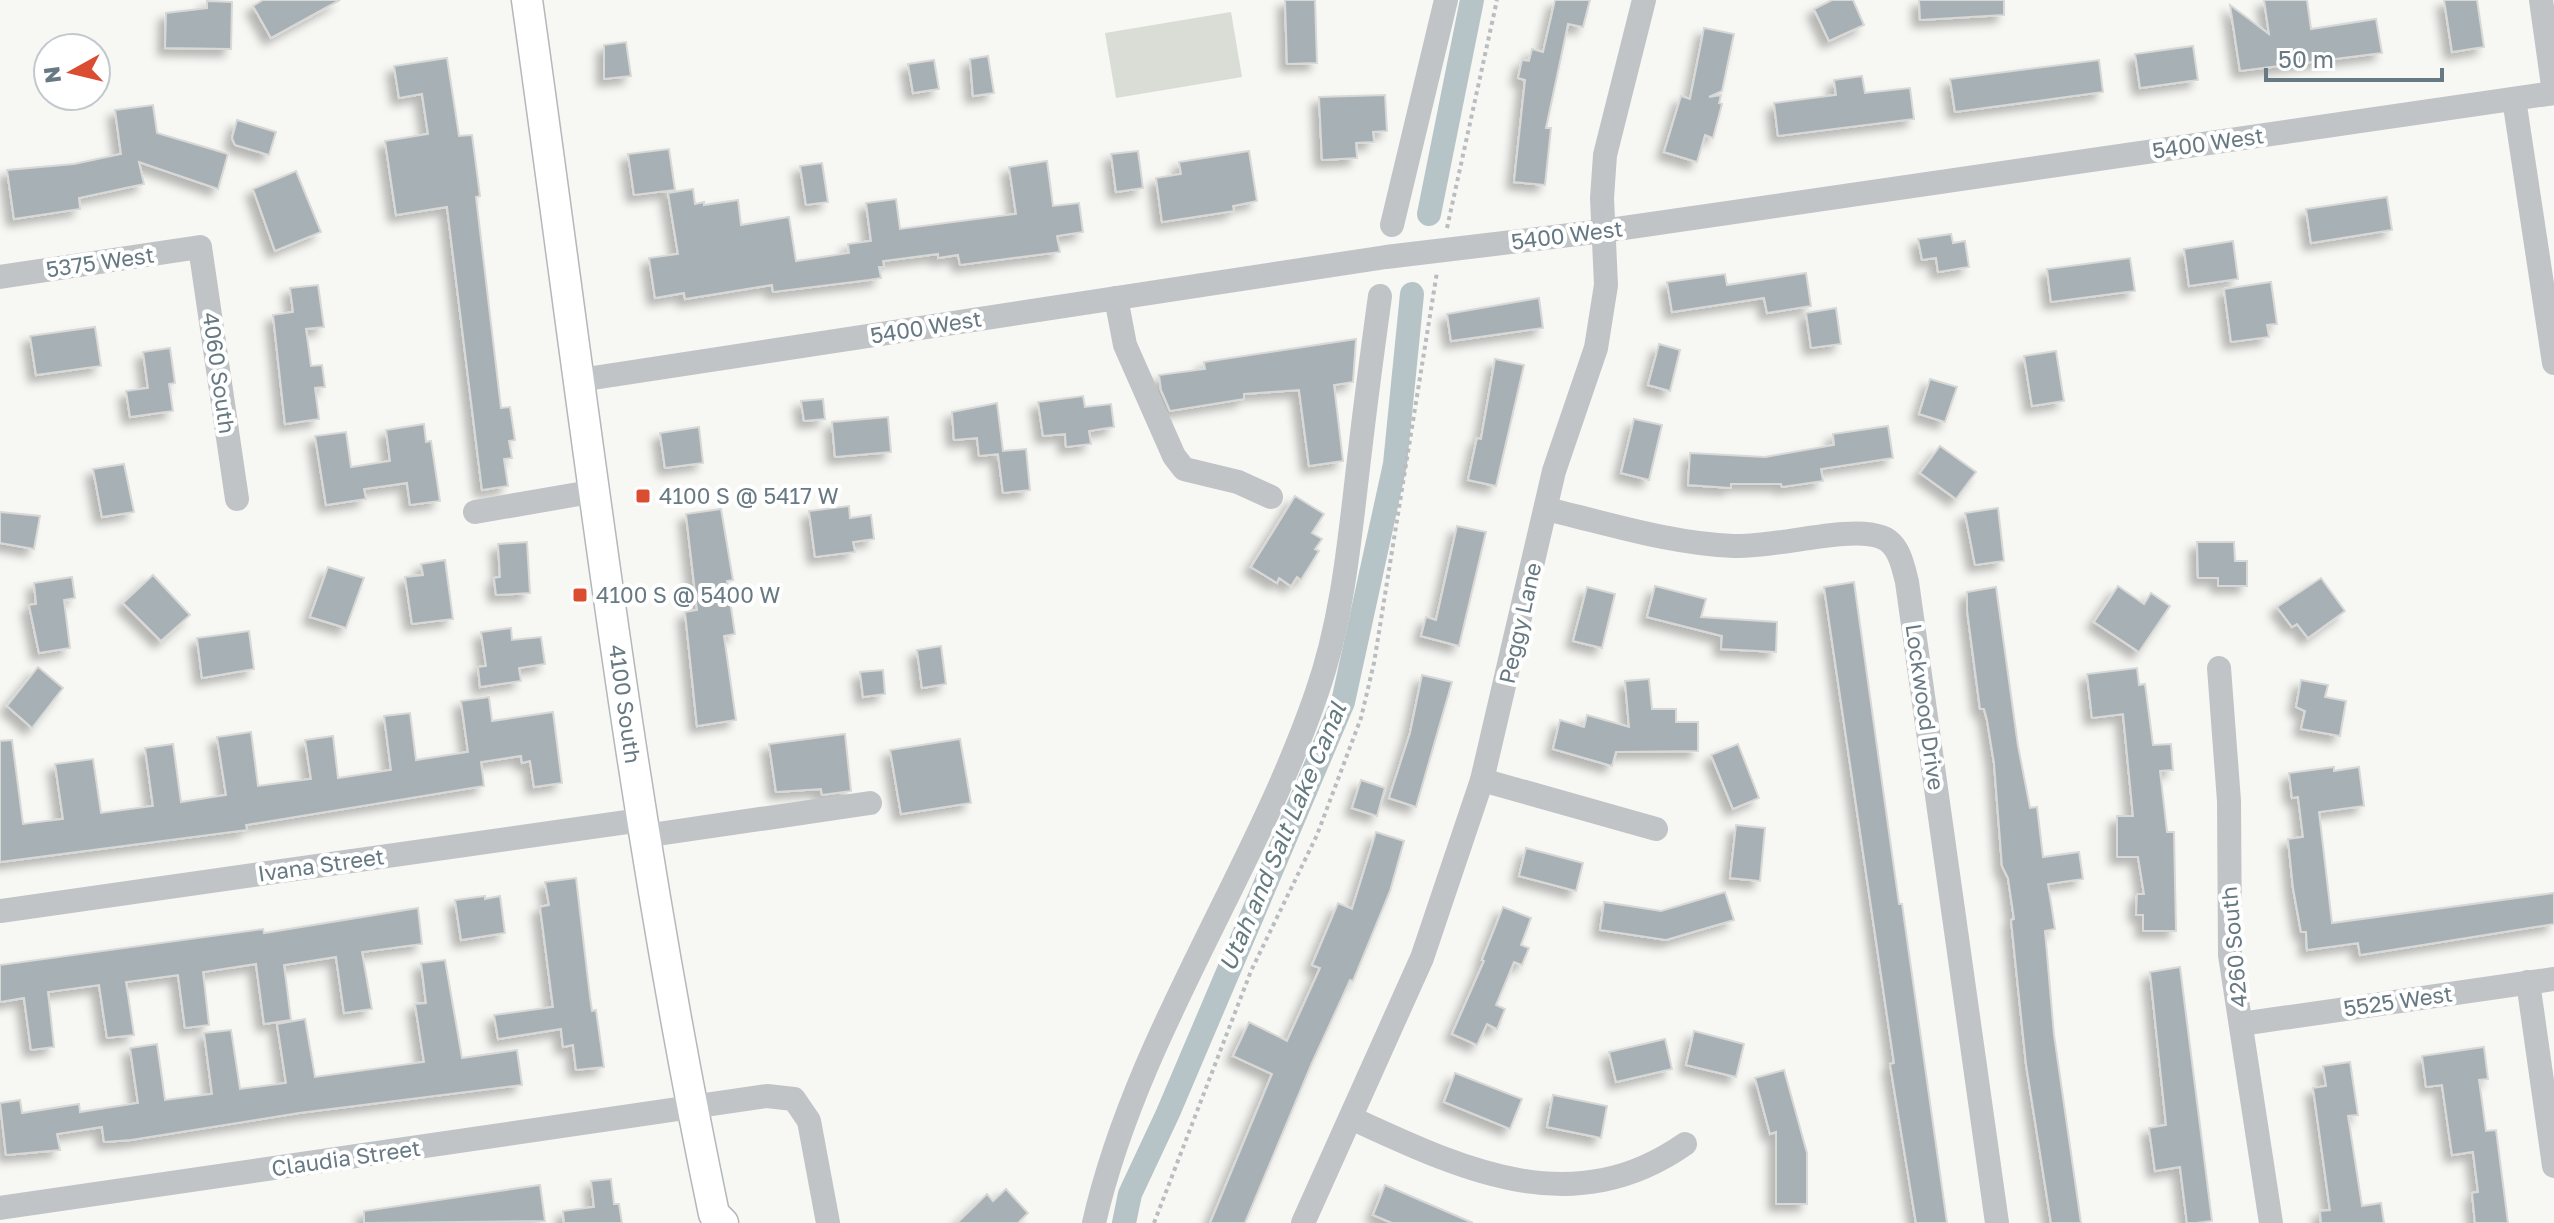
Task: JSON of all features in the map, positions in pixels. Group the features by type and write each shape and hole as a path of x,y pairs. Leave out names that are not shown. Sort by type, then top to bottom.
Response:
{"main road":[{"name":"4100 South","path":"527,0 643,828 692,1108 716,1220"}],"street":[{"path":"1392,225 1446,0"},
{"name":"Peggy Lane","path":"1303,1223 1422,958 1482,780 1565,433 1598,337 1606,285 1602,184 1608,133 1644,0"},
{"path":"2541,0 2554,93"},
{"name":"5400 West","path":"580,380 1386,257 1603,231 2554,93"},
{"path":"2514,99 2554,363"},
{"name":"5375 West","path":"0,277 200,247"},
{"name":"4060 South","path":"200,247 237,499"},
{"path":"1094,1223 1131,1102 1216,919 1270,816 1317,693 1349,554 1380,296"},
{"path":"1116,298 1125,345 1174,456 1184,469 1238,482 1271,497"},
{"path":"475,512 596,491"},
{"name":"Lockwood Drive","path":"1546,509 1694,542 1733,546 1866,533 1890,541 1898,554 1907,582 1997,1223"},
{"name":"4260 South","path":"2219,668 2229,801 2228,927 2271,1223"},
{"path":"1482,780 1656,829"},
{"name":"Ivana Street","path":"0,911 643,828 870,803"},
{"name":"5525 West","path":"2241,1024 2554,979"},
{"path":"2528,982 2554,1166"},
{"name":"Claudia Street","path":"0,1208 767,1096 794,1099 809,1121 828,1223"},
{"path":"1351,1118 1443,1160 1532,1183 1580,1184 1628,1177 1655,1165 1685,1144"}],"path":[{"path":"1447,228 1497,0"},
{"path":"1154,1223 1251,971 1317,835 1361,718 1377,648 1435,282"}],"shaded area":[{"path":"1231,12 1242,77 1116,98 1105,33"}],"building":[{"path":"263,0 340,0 271,38 253,6"},
{"path":"1285,0 1315,0 1317,63 1287,64"},
{"path":"1555,0 1590,0 1583,27 1568,24 1546,128 1551,128 1545,185 1514,182 1525,80 1518,78 1522,60 1529,61 1532,49 1543,52"},
{"path":"1832,0 1853,0 1864,25 1829,41 1814,9"},
{"path":"1919,0 2004,0 2004,15 1920,20"},
{"path":"2264,0 2307,0 2311,29 2376,19 2382,53 2240,71 2230,5 2269,34"},
{"path":"2444,0 2477,0 2484,47 2452,52"},
{"path":"207,1 232,2 231,49 165,48 166,13 207,8"},
{"path":"1704,28 1734,34 1722,91 1709,97 1721,95 1719,103 1722,104 1713,138 1705,135 1697,162 1664,152 1681,96 1690,99"},
{"path":"626,42 631,76 604,79 604,45"},
{"path":"2193,46 2198,80 2140,88 2135,54"},
{"path":"988,56 994,93 973,96 970,59"},
{"path":"447,58 459,136 472,135 480,196 476,197 501,408 510,407 515,440 509,441 512,458 504,459 508,486 482,490 447,207 396,215 385,141 428,134 422,94 399,98 394,66"},
{"path":"934,60 939,89 913,93 908,64"},
{"path":"2099,60 2103,92 1955,112 1950,79"},
{"path":"1862,76 1865,93 1910,88 1914,119 1778,136 1774,103 1836,95 1834,80"},
{"path":"1385,95 1387,131 1373,132 1374,142 1356,143 1357,158 1322,160 1319,97"},
{"path":"153,105 157,133 228,154 218,189 139,162 144,184 79,198 80,209 14,219 7,170 74,164 121,154 115,110"},
{"path":"237,120 276,132 269,155 235,145 232,138"},
{"path":"669,149 675,190 634,195 628,154"},
{"path":"1138,151 1143,188 1116,192 1111,154"},
{"path":"1249,151 1257,201 1233,206 1234,211 1162,222 1156,178 1181,174 1179,162"},
{"path":"1047,161 1053,206 1079,203 1083,232 1057,236 1060,252 960,265 958,255 938,258 938,254 883,261 884,267 879,267 881,278 869,280 773,292 772,285 685,299 684,293 655,298 649,258 678,254 668,193 693,189 695,204 704,202 704,205 738,200 741,225 789,217 796,261 849,253 848,244 871,241 866,203 896,199 900,229 1016,214 1009,167"},
{"path":"822,163 828,202 806,205 800,166"},
{"path":"296,171 321,232 275,251 253,189"},
{"path":"2387,197 2392,230 2311,243 2306,209"},
{"path":"1951,234 1953,243 1965,241 1969,267 1938,272 1936,258 1922,260 1918,239"},
{"path":"2233,241 2238,279 2189,286 2184,249"},
{"path":"2130,258 2135,291 2051,302 2047,269"},
{"path":"1806,273 1811,306 1767,313 1764,298 1672,312 1667,282 1725,274 1727,285"},
{"path":"2271,282 2277,324 2267,325 2269,337 2231,342 2224,289"},
{"path":"318,285 324,327 306,329 311,366 322,365 325,387 315,388 319,419 285,424 273,315 293,312 290,288"},
{"path":"1539,298 1543,328 1451,341 1447,314"},
{"path":"1836,308 1841,344 1811,348 1806,313"},
{"path":"95,327 101,366 36,375 30,336"},
{"path":"1356,339 1353,382 1334,385 1343,461 1309,466 1299,390 1244,394 1244,399 1170,411 1161,390 1159,375 1205,369 1204,362"},
{"path":"1659,344 1680,350 1670,391 1648,385"},
{"path":"170,348 175,383 169,384 173,411 130,417 126,391 148,388 143,352"},
{"path":"2056,351 2064,401 2032,406 2024,356"},
{"path":"1495,359 1524,365 1496,486 1468,480 1477,438 1481,439"},
{"path":"1930,379 1957,387 1945,422 1919,414"},
{"path":"1083,396 1085,407 1111,404 1114,427 1089,431 1091,444 1066,447 1065,434 1043,436 1038,402"},
{"path":"823,399 825,419 804,421 801,401"},
{"path":"997,403 1003,451 1026,449 1030,490 1003,493 998,454 979,456 977,438 954,440 952,412"},
{"path":"888,417 891,452 835,457 832,422"},
{"path":"1634,419 1662,425 1649,480 1621,473"},
{"path":"424,424 426,442 431,441 440,501 410,505 407,483 364,489 366,499 326,505 315,436 346,432 351,467 390,461 386,430"},
{"path":"1888,426 1893,458 1821,469 1823,481 1782,487 1781,484 1731,484 1731,488 1688,485 1690,453 1765,457 1834,445 1833,434"},
{"path":"699,427 703,463 665,468 660,433"},
{"path":"1940,446 1976,472 1956,499 1920,473"},
{"path":"124,464 134,512 102,517 93,469"},
{"path":"1295,496 1324,514 1312,533 1322,539 1315,549 1319,551 1301,580 1297,577 1291,586 1279,578 1277,583 1251,567"},
{"path":"849,506 850,518 871,515 874,539 853,542 855,552 815,557 809,511"},
{"path":"1998,508 2004,561 1975,565 1965,513"},
{"path":"721,509 733,580 727,581 735,634 724,636 736,720 697,726 685,612 697,610 686,514"},
{"path":"0,512 40,516 34,549 0,543"},
{"path":"1457,526 1486,532 1459,646 1421,636 1426,617 1436,620"},
{"path":"527,542 530,593 496,595 494,578 500,577 498,544"},
{"path":"2197,542 2234,542 2235,561 2247,561 2247,586 2218,586 2218,578 2198,578"},
{"path":"445,560 453,619 412,624 405,577 423,575 421,564"},
{"path":"328,567 364,578 346,628 310,617"},
{"path":"153,575 190,615 161,641 123,603"},
{"path":"72,577 75,598 64,600 70,648 39,653 29,605 36,604 34,583"},
{"path":"2321,578 2345,611 2308,638 2297,624 2292,627 2277,607"},
{"path":"1854,582 1947,1223 1916,1223 1890,1064 1894,1063 1824,587"},
{"path":"1655,586 1706,599 1701,617 1777,622 1776,652 1721,649 1722,636 1647,617"},
{"path":"2118,586 2144,604 2151,593 2170,606 2139,652 2094,622"},
{"path":"1587,587 1615,594 1602,648 1573,641"},
{"path":"1996,587 2018,746 2030,808 2037,807 2043,857 2079,852 2083,879 2048,884 2055,929 2045,931 2054,1035 2081,1223 2051,1223 2026,1064 2011,920 2014,919 2008,878 2002,866 1994,763 1987,720 1984,709 1980,709 1967,610 1967,592"},
{"path":"511,628 512,640 541,637 545,664 519,668 521,681 480,687 478,667 486,666 481,632"},
{"path":"249,631 254,669 202,678 197,638"},
{"path":"941,646 946,684 922,688 917,650"},
{"path":"38,667 63,688 32,728 7,706"},
{"path":"2137,668 2139,685 2145,684 2153,745 2171,744 2173,770 2160,771 2167,832 2174,832 2176,931 2143,931 2143,915 2136,915 2137,894 2144,894 2138,857 2117,857 2117,816 2133,816 2123,714 2092,718 2087,674"},
{"path":"883,670 885,694 863,697 860,672"},
{"path":"1422,675 1452,682 1416,807 1389,798 1410,733"},
{"path":"1649,679 1652,709 1676,709 1676,722 1698,722 1698,751 1616,752 1612,766 1553,749 1560,720 1584,727 1587,715 1629,727 1625,681"},
{"path":"2301,680 2328,685 2325,697 2346,701 2340,736 2301,729 2305,711 2296,707"},
{"path":"489,697 492,721 553,712 562,783 534,787 530,761 522,763 521,756 481,762 484,786 246,825 247,830 0,862 0,741 12,740 23,824 63,819 55,764 93,759 101,813 153,806 145,748 173,744 181,802 226,795 217,737 251,732 258,786 311,779 305,740 333,736 338,778 391,770 384,716 410,713 416,760 468,752 461,701"},
{"path":"845,734 851,791 822,795 821,789 776,792 769,744"},
{"path":"960,739 971,803 901,814 890,750"},
{"path":"1738,744 1759,798 1733,809 1711,755"},
{"path":"2334,767 2334,771 2359,767 2364,806 2319,812 2332,923 2554,893 2554,924 2360,955 2358,943 2307,950 2306,932 2301,932 2293,888 2288,839 2303,837 2298,797 2292,798 2289,773"},
{"path":"1361,780 1385,788 1377,816 1352,808"},
{"path":"1736,825 1765,828 1760,881 1730,878"},
{"path":"1376,832 1404,841 1390,891 1353,981 1350,980 1311,1065 1245,1223 1210,1223 1272,1074 1233,1056 1249,1022 1287,1041 1320,968 1312,965 1338,903 1352,909"},
{"path":"1526,848 1583,863 1576,891 1519,876"},
{"path":"576,878 592,1011 596,1010 604,1067 576,1070 573,1045 563,1047 561,1029 498,1039 494,1015 553,1007 540,907 549,905 545,882"},
{"path":"1725,892 1734,920 1666,940 1600,930 1604,902 1661,911"},
{"path":"485,896 485,899 500,896 505,933 461,940 455,900"},
{"path":"1503,907 1531,918 1521,945 1529,948 1522,965 1514,962 1496,1005 1505,1009 1497,1029 1487,1024 1477,1045 1452,1034 1484,961"},
{"path":"418,908 422,944 362,952 372,1009 344,1013 336,957 284,965 291,1020 264,1024 256,964 203,972 209,1025 185,1028 178,975 126,982 134,1035 107,1038 99,985 48,992 54,1047 31,1050 24,998 0,1002 0,965 263,929 264,933"},
{"path":"445,960 462,1058 517,1050 522,1085 299,1113 131,1140 104,1142 102,1127 57,1134 60,1150 6,1155 0,1103 20,1100 22,1113 79,1104 80,1112 138,1103 130,1048 157,1044 165,1100 212,1094 204,1033 231,1030 240,1089 286,1083 277,1024 305,1019 315,1077 424,1062 415,1004 426,1003 421,963"},
{"path":"2180,967 2212,1221 2196,1223 2187,1223 2180,1167 2155,1171 2149,1128 2166,1125 2150,972"},
{"path":"1694,1031 1744,1044 1736,1077 1686,1065"},
{"path":"1665,1039 1672,1069 1616,1082 1609,1052"},
{"path":"2484,1047 2488,1079 2479,1080 2486,1131 2496,1130 2508,1223 2475,1223 2472,1193 2478,1192 2473,1152 2452,1155 2442,1085 2426,1087 2422,1056"},
{"path":"2350,1062 2358,1115 2348,1116 2362,1206 2381,1203 2384,1223 2321,1223 2320,1211 2330,1210 2313,1088 2326,1086 2323,1066"},
{"path":"1784,1070 1807,1153 1807,1204 1776,1204 1776,1132 1770,1134 1755,1078"},
{"path":"1455,1073 1522,1099 1510,1129 1444,1102"},
{"path":"1553,1095 1607,1106 1601,1138 1547,1127"},
{"path":"611,1179 614,1204 619,1204 622,1223 564,1223 563,1211 594,1207 591,1181"},
{"path":"540,1185 545,1221 364,1223 364,1211"},
{"path":"1385,1185 1473,1223 1392,1223 1373,1215"},
{"path":"1006,1189 1028,1213 1018,1223 957,1223 987,1194 993,1201"}],"waterway":[{"name":"Utah and Salt Lake Canal","path":"1429,214 1472,0"},
{"name":"Utah and Salt Lake Canal","path":"1124,1223 1130,1194 1168,1113 1343,702 1395,464 1412,294"}],"place":[{"name":"4100 S @ 5417 W","path":"643,496"},
{"name":"4100 S @ 5400 W","path":"580,595"}]}
